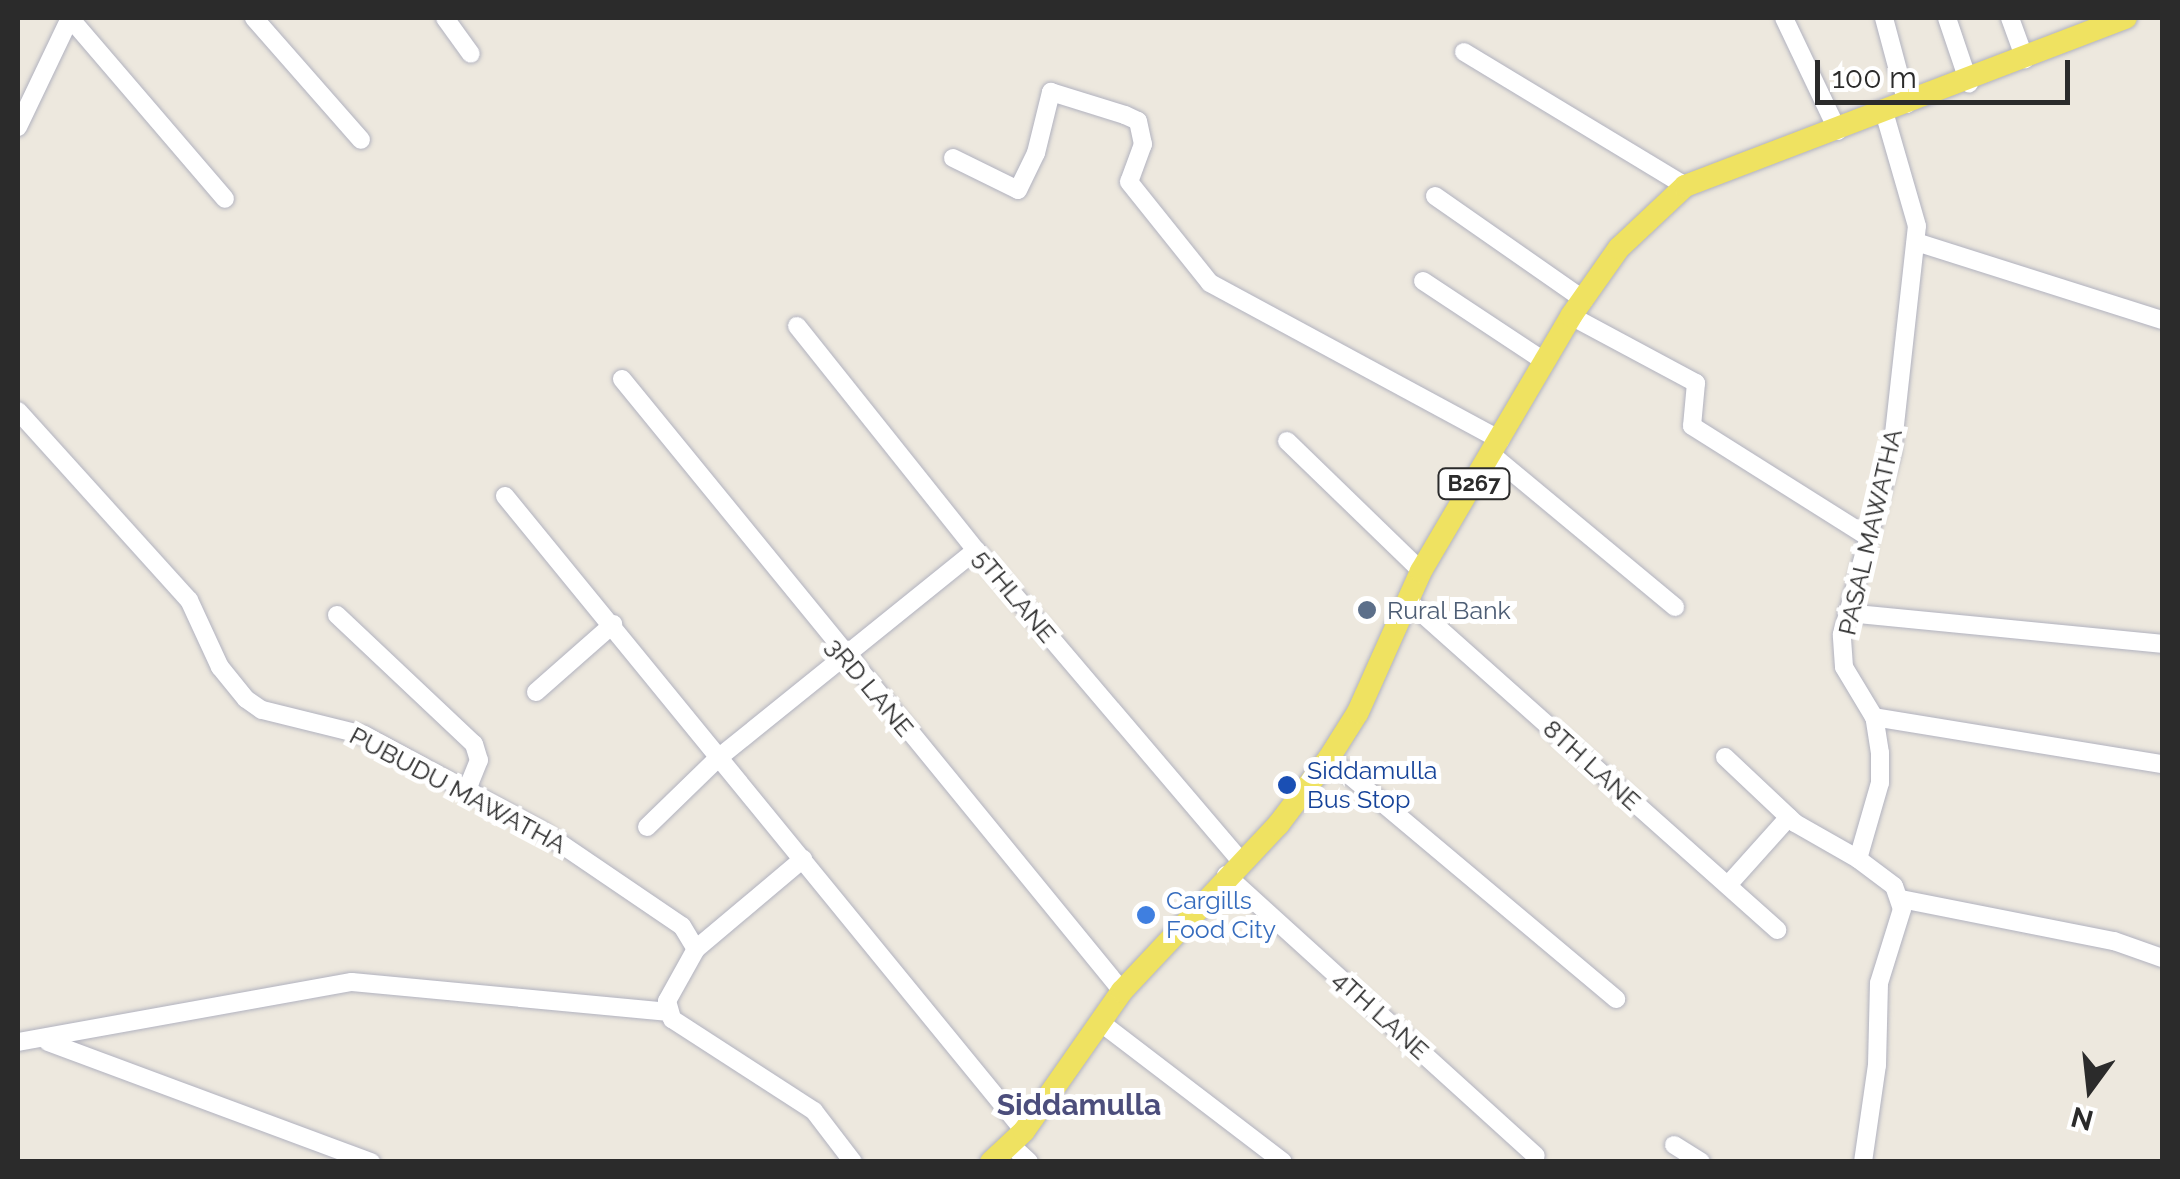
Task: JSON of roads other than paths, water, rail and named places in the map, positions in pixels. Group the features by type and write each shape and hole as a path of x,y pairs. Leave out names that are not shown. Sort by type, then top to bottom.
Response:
{"main road":[{"name":"B267","path":"991,1162 1022,1146 1122,991 1233,868 1278,825 1329,758 1358,712 1421,571 1544,362 1619,248 1685,186 1969,82 2126,18"}],"street":[{"path":"18,128 70,18 225,199"},
{"path":"254,18 361,140"},
{"path":"445,18 472,54"},
{"path":"1784,18 1838,131"},
{"path":"1884,18 1907,104"},
{"path":"1947,18 1969,82"},
{"path":"2010,18 2024,60"},
{"path":"1464,52 1685,186"},
{"path":"953,158 1018,190 1036,152 1051,92 1138,121 1143,144 1129,182 1210,283 1496,448 1675,606"},
{"name":"PASAL MAWATHA","path":"1858,859 1880,782 1874,717 1844,667 1848,613 1892,452 1916,242 1910,187 1884,112"},
{"path":"1435,196 1578,308 1696,383 1692,426 1867,536"},
{"path":"1916,242 2162,320"},
{"path":"1423,281 1544,362"},
{"name":"5THLANE","path":"796,326 1233,868"},
{"name":"3RD LANE","path":"622,379 844,656 1122,991"},
{"name":"PUBUDU MAWATHA","path":"18,411 189,600 220,668 246,699 262,710 364,734 542,831 673,919 691,934 696,949"},
{"path":"1287,441 1421,571"},
{"path":"505,496 717,759 803,859 1022,1146"},
{"path":"647,827 717,759 976,550"},
{"name":"8TH LANE","path":"1407,600 1777,930"},
{"path":"1848,613 2162,644"},
{"path":"337,614 474,744 479,760 467,790"},
{"path":"536,692 612,624"},
{"path":"1874,717 2162,764"},
{"path":"1725,757 1788,817 1858,859 1901,899 2114,941 2162,958"},
{"path":"1329,758 1616,999"},
{"path":"1728,885 1788,817"},
{"path":"667,1012 670,994 696,949 803,859"},
{"name":"4TH LANE","path":"1233,868 1536,1156"},
{"path":"1864,1162 1877,1065 1879,982 1901,899"},
{"path":"18,1042 48,1042 352,982 667,1012 814,1112 853,1162"},
{"path":"1100,1022 1283,1162"},
{"path":"48,1042 371,1162"},
{"path":"1674,1144 1701,1162"}],"place":[{"name":"Rural Bank","path":"1367,610"},
{"name":"Siddamulla Bus Stop","path":"1287,785"},
{"name":"Cargills Food City","path":"1146,915"}],"district":[{"name":"Siddamulla","path":"1079,1105"}]}
